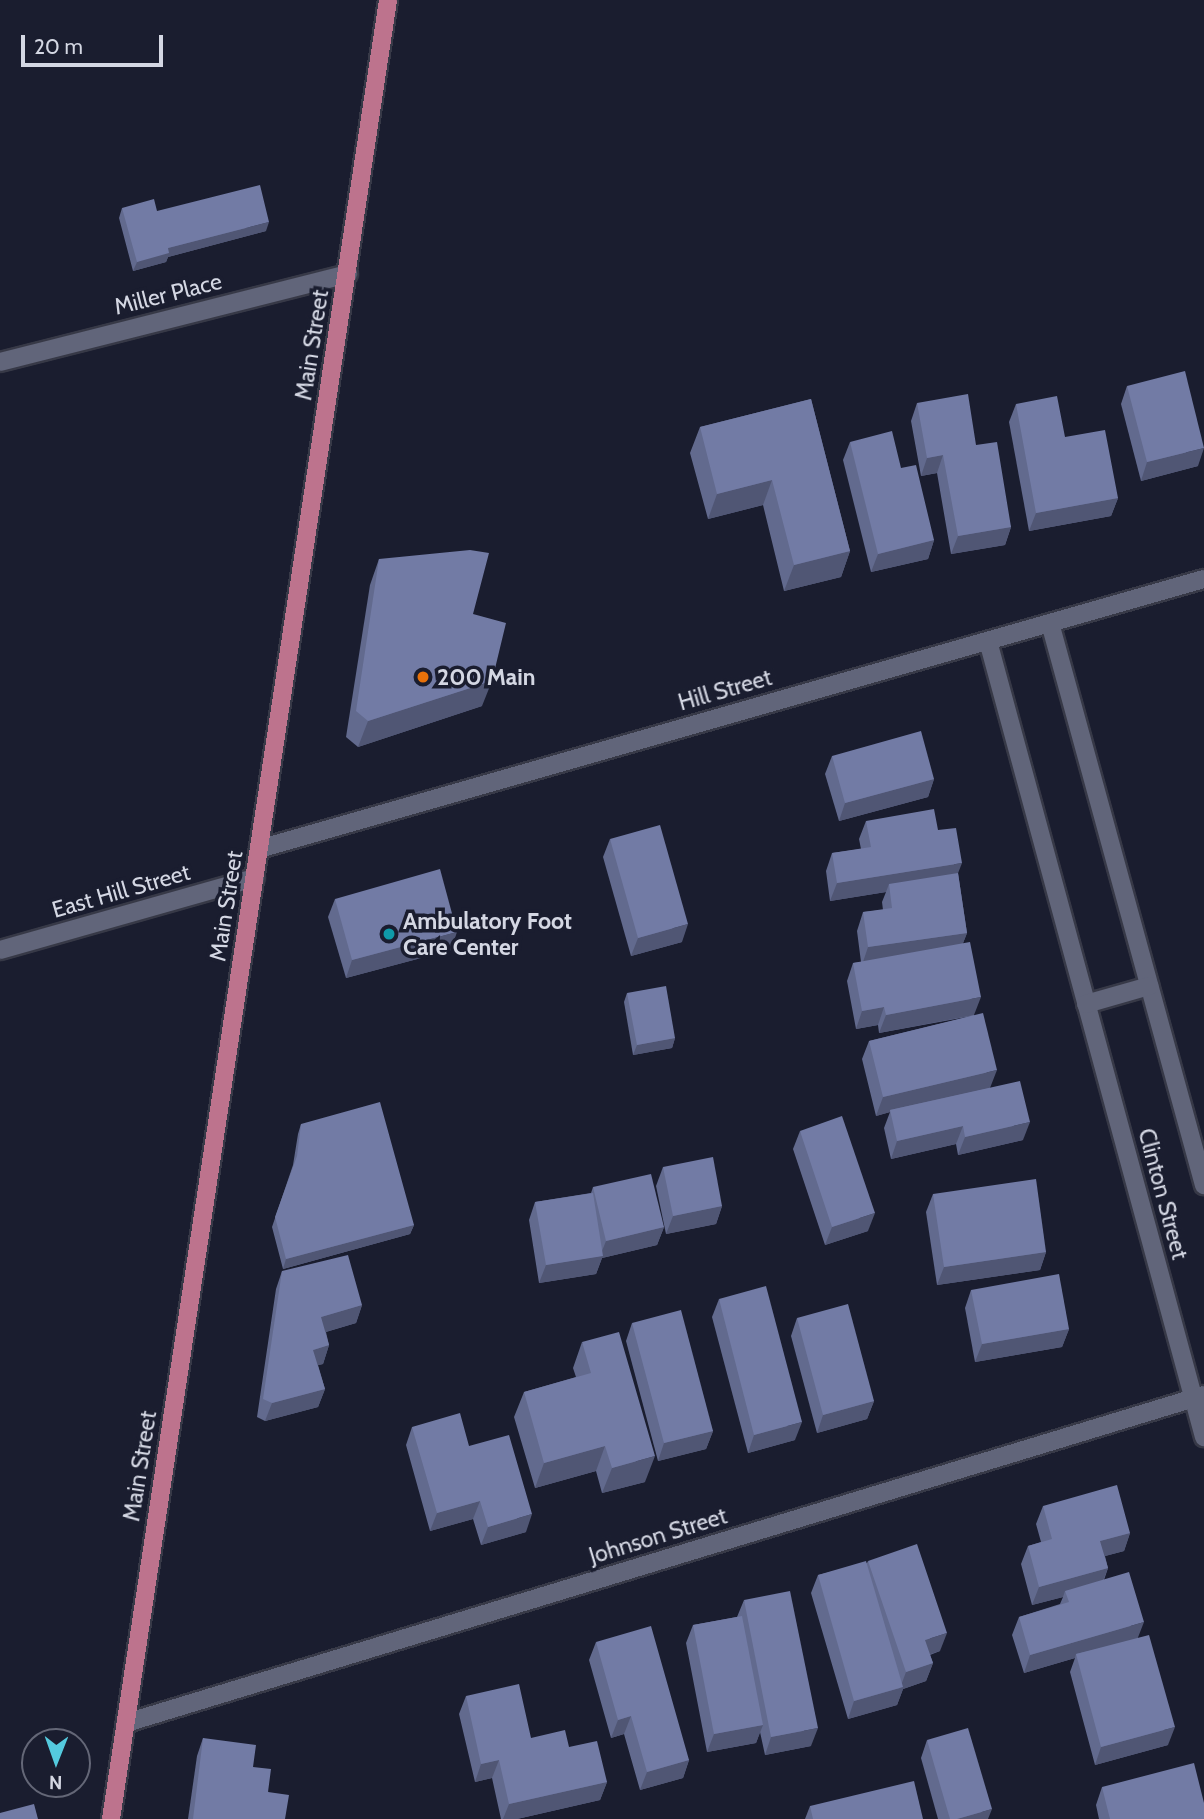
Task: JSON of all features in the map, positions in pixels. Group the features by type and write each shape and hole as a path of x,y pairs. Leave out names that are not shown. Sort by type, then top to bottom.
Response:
{"main road":[{"name":"Main Street","path":"111,1819 388,0"}],"street":[{"name":"Miller Place","path":"0,362 348,274"},
{"name":"Hill Street","path":"259,849 1204,579"},
{"name":"Clinton Street","path":"1050,623 1204,1185"},
{"name":"Clinton Street","path":"988,640 1086,1004 1199,1397 1204,1437"},
{"name":"East Hill Street","path":"0,950 255,878"},
{"path":"1086,1004 1149,986"},
{"name":"Johnson Street","path":"126,1723 1199,1397"}],"building":[{"path":"260,185 269,222 168,248 169,253 137,262 122,208 154,199 157,211"},
{"path":"1185,371 1204,448 1147,462 1127,386"},
{"path":"968,394 976,445 997,442 1011,527 958,536 943,455 927,458 917,403"},
{"path":"1057,396 1065,437 1105,430 1118,498 1036,513 1016,404"},
{"path":"811,399 850,551 794,565 772,480 717,494 700,427"},
{"path":"892,431 901,468 916,465 934,540 878,554 850,442"},
{"name":"200 Main","path":"470,550 489,553 473,614 506,623 492,681 368,721 356,711 379,559"},
{"path":"921,731 934,779 845,803 832,756"},
{"path":"934,809 938,830 956,828 962,863 837,883 832,853 871,847 866,821"},
{"path":"660,825 688,924 638,938 610,839"},
{"name":"Ambulatory Foot Care Center","path":"440,869 457,932 352,960 335,899"},
{"path":"958,873 967,933 868,947 863,912 892,908 889,884"},
{"path":"970,942 981,997 886,1015 884,1007 862,1011 853,963"},
{"path":"666,986 675,1038 637,1045 627,993"},
{"path":"983,1013 997,1070 883,1097 869,1041"},
{"path":"1020,1081 1030,1122 965,1137 963,1126 897,1141 890,1110"},
{"path":"380,1102 414,1225 286,1259 275,1217 297,1156 301,1124"},
{"path":"842,1116 875,1213 832,1227 800,1131"},
{"path":"713,1157 722,1206 673,1216 663,1167"},
{"path":"651,1174 664,1227 606,1241 593,1187"},
{"path":"1036,1179 1046,1252 944,1267 933,1194"},
{"path":"593,1193 603,1256 546,1265 535,1202"},
{"path":"348,1255 362,1305 321,1317 329,1345 313,1350 325,1389 272,1403 263,1399 282,1271"},
{"path":"1059,1274 1069,1329 982,1344 971,1290"},
{"path":"766,1286 802,1422 754,1435 719,1299"},
{"path":"848,1304 874,1401 823,1415 797,1318"},
{"path":"681,1310 713,1431 664,1443 632,1323"},
{"path":"619,1332 655,1456 612,1468 605,1446 544,1463 524,1392 591,1373 582,1342"},
{"path":"460,1413 469,1446 509,1435 532,1514 488,1527 480,1501 437,1513 412,1427"},
{"path":"1117,1485 1130,1533 1100,1541 1108,1568 1039,1587 1028,1546 1052,1539 1043,1506"},
{"path":"917,1544 947,1633 925,1640 933,1663 906,1672 868,1561"},
{"path":"866,1561 903,1687 854,1701 818,1575"},
{"path":"1129,1572 1144,1622 1030,1655 1019,1617 1069,1602 1065,1591"},
{"path":"790,1591 818,1728 771,1737 744,1600"},
{"path":"742,1616 763,1725 714,1734 693,1625"},
{"path":"651,1626 689,1760 647,1772 631,1716 618,1720 596,1642"},
{"path":"1149,1635 1175,1727 1101,1747 1076,1654"},
{"path":"519,1684 531,1738 565,1730 569,1747 597,1741 607,1782 509,1804 499,1760 481,1764 466,1696"},
{"path":"968,1728 992,1809 950,1819 927,1740"},
{"path":"203,1738 256,1745 253,1767 271,1769 268,1792 289,1795 285,1819 193,1819"},
{"path":"1194,1763 1204,1803 1204,1819 1110,1819 1102,1787"},
{"path":"914,1781 923,1819 813,1819 810,1806"},
{"path":"34,1804 38,1819 0,1819 0,1813"}],"place":[{"name":"200 Main","path":"423,677"},
{"name":"Ambulatory Foot Care Center","path":"389,934"}]}
